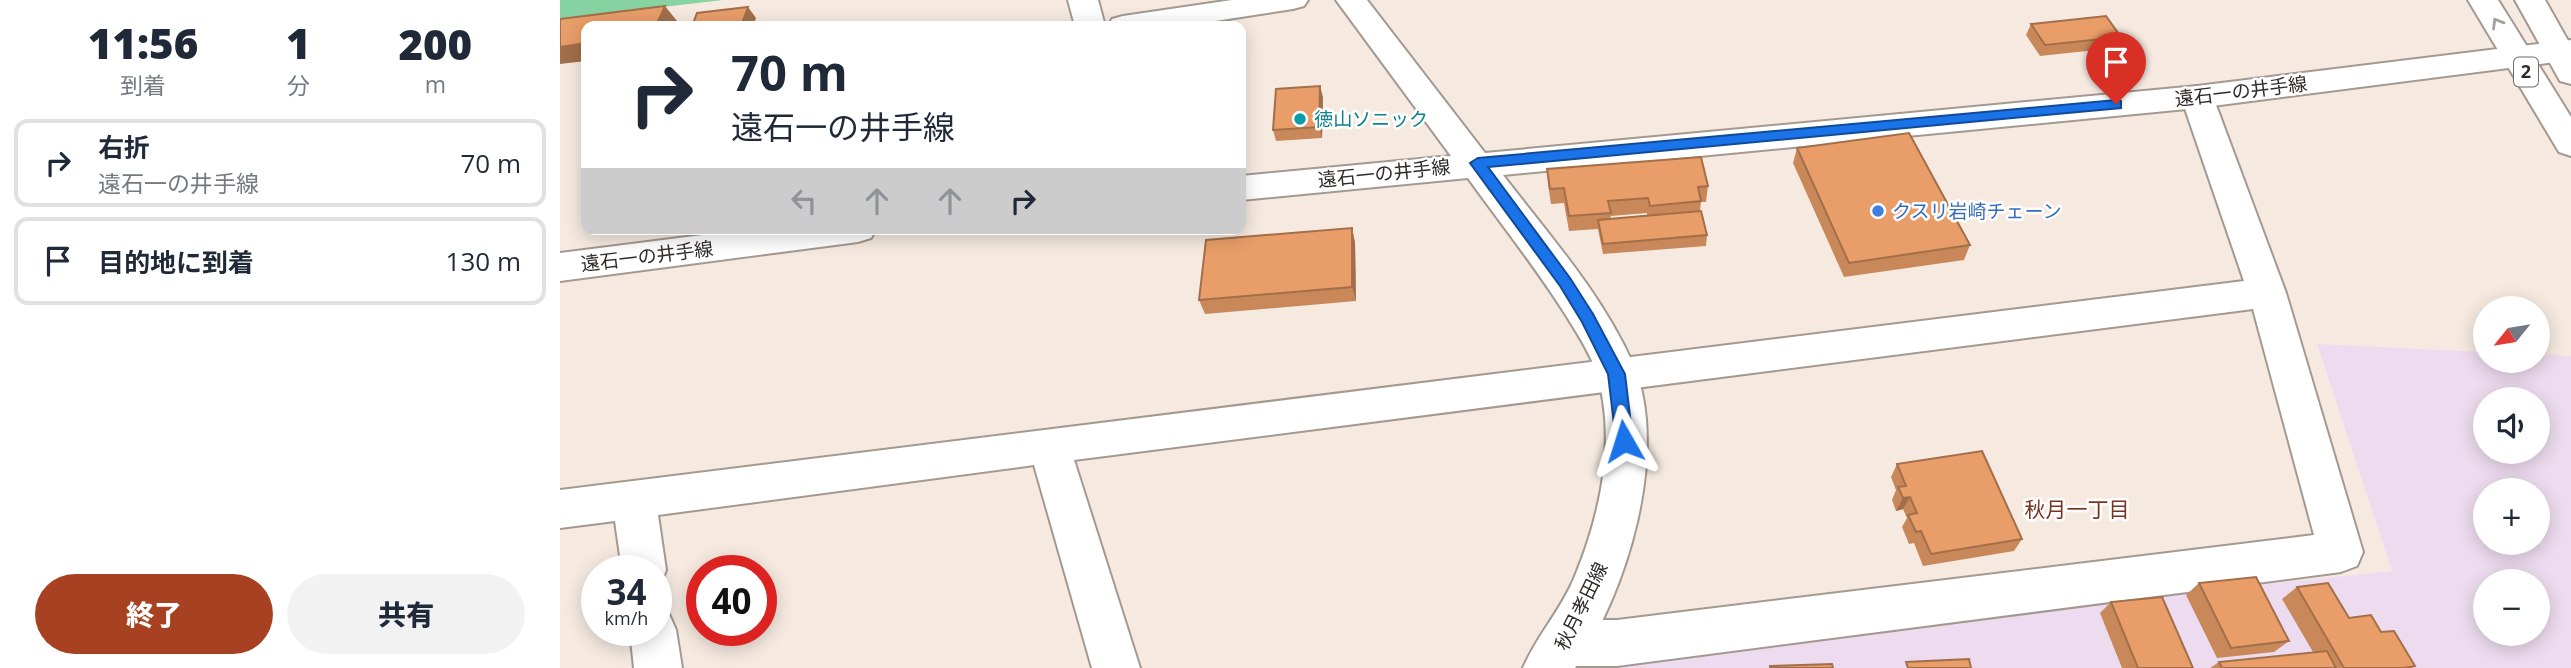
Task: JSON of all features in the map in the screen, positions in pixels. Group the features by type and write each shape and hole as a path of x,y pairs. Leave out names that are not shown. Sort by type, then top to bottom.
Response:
{"main road":[{"path":"1083,0 1089,21"},
{"path":"1155,21 1293,0"},
{"name":"秋月孝田線","path":"1351,0 1478,163 1565,282 1588,318 1617,374 1627,463 1603,565 1557,656"},
{"name":"2","path":"2483,0 2571,144"},
{"name":"2","path":"2530,0 2566,58"},
{"name":"遠石一の井手線","path":"1246,187 1478,163 2197,97 2517,57 2566,58"},
{"path":"1557,656 1617,643 2341,552 2267,293 2197,97"},
{"name":"遠石一の井手線","path":"560,267 811,235"},
{"path":"560,509 1049,444 2267,293"},
{"path":"1049,444 1116,668"},
{"path":"634,498 643,555"},
{"path":"655,646 658,668"}],"shaded area":[{"path":"2317,344 2473,351 2473,373 2550,373 2550,355 2571,356 2571,668 1607,668 1619,657 2064,605 2392,571"}],"green space":[{"path":"560,0 723,0 560,19"}],"building":[{"path":"665,6 658,21 581,21 581,44 560,47 560,19"},
{"path":"748,7 743,21 694,21 697,13"},
{"path":"2106,16 2121,37 2045,45 2031,24"},
{"name":"徳山ソニック","path":"1320,86 1319,127 1273,130 1276,89"},
{"path":"1909,133 1970,245 1849,263 1797,148"},
{"path":"1701,157 1708,186 1698,187 1701,201 1650,206 1648,198 1608,201 1611,213 1569,216 1564,188 1550,189 1547,169"},
{"path":"1701,211 1707,235 1603,244 1598,220"},
{"path":"1352,228 1352,287 1199,300 1206,240"},
{"path":"1982,451 2022,539 1931,554 1921,531 1916,532 1908,515 1917,513 1910,497 1903,498 1898,487 1906,486 1897,464"},
{"path":"2256,577 2289,641 2231,648 2199,583"},
{"path":"2328,583 2349,618 2371,615 2381,632 2394,631 2415,666 2344,668 2297,587"},
{"path":"2162,597 2193,668 2138,668 2111,602"},
{"path":"2327,651 2336,668 2222,668 2219,662"},
{"path":"1969,659 1971,668 1908,668 1906,662"},
{"path":"1832,664 1833,668 1770,668 1770,666"}],"place":[{"name":"徳山ソニック","path":"1300,119"},
{"name":"クスリ岩崎チェーン","path":"1878,211"}],"district":[{"name":"秋月一丁目","path":"2077,510"}],"route":[{"path":"1624,441 1617,374 1588,318 1478,163 2116,104"}]}
